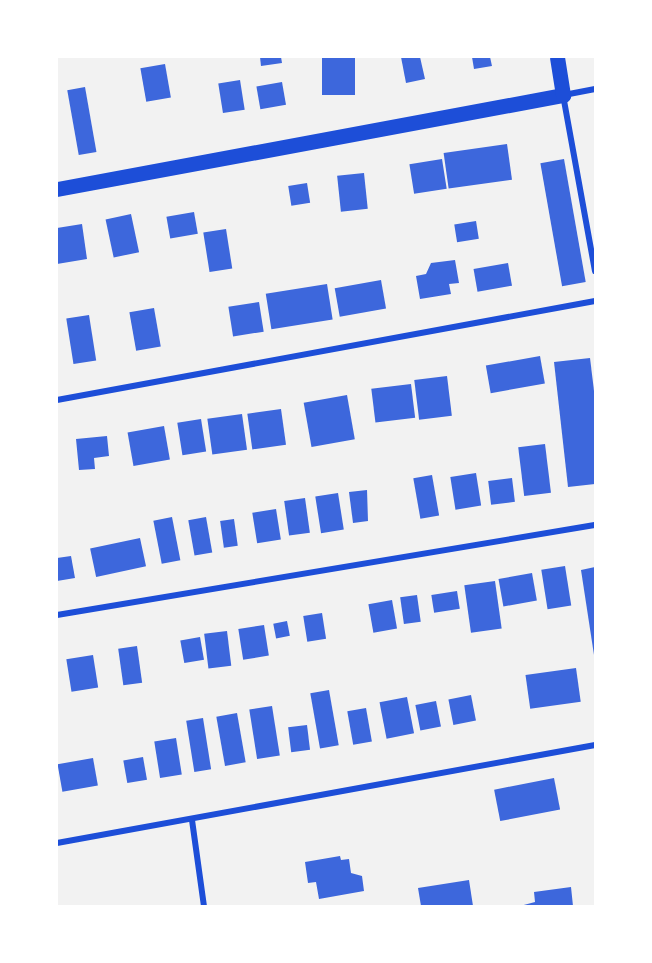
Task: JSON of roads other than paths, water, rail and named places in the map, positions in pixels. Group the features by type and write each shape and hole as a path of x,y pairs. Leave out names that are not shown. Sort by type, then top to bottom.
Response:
{"main road":[{"path":"57,189 563,95 557,57"}],"street":[{"path":"595,89 563,95 595,271"},
{"path":"57,400 595,301"},
{"path":"57,615 595,525"},
{"path":"57,843 595,745"},
{"path":"192,820 204,906"}]}
